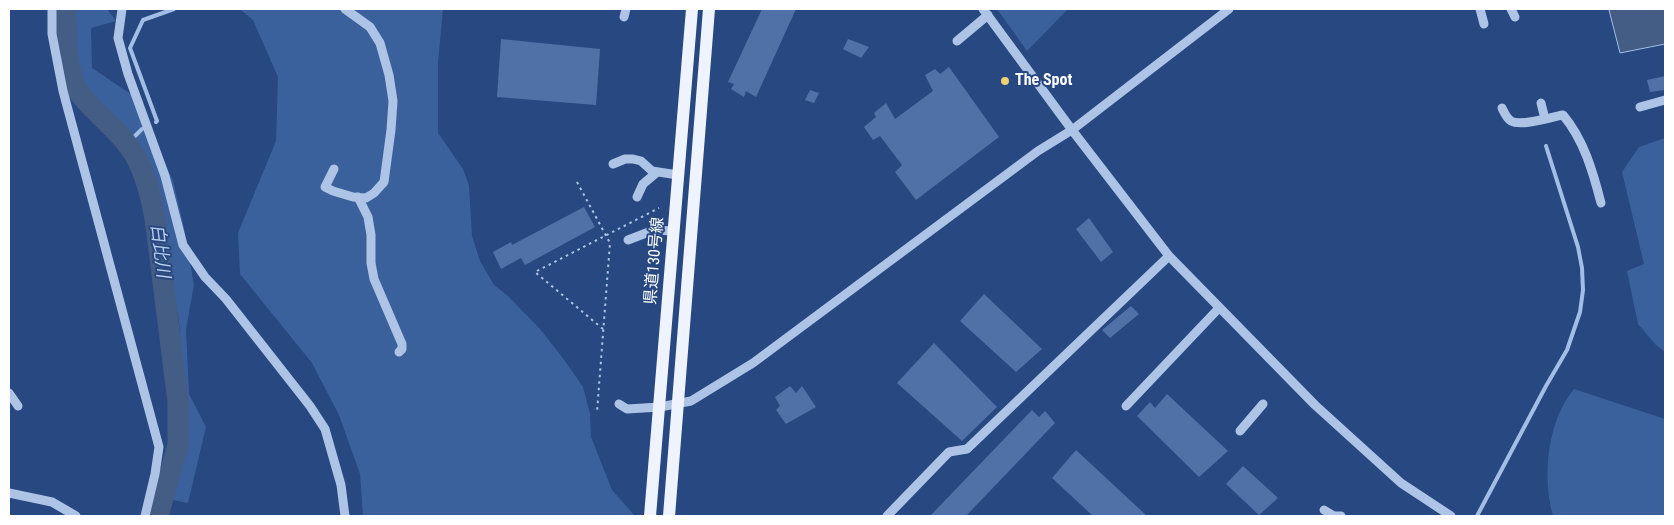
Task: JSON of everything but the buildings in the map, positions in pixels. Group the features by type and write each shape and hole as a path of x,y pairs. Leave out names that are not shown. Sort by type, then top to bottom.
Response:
{"main road":[{"name":"県道130号線","path":"650,516 692,9"},
{"name":"県道130号線","path":"669,516 709,9"}],"street":[{"path":"52,9 52,34 63,91 159,447 145,516"},
{"path":"122,9 118,38 128,74 165,176 183,245 205,277 226,299 310,406 325,429 340,485 345,516"},
{"path":"334,169 325,187 333,191 358,197 366,198 374,194 384,182 393,101 389,75 380,43 370,27 346,9"},
{"path":"619,404 627,408 660,408 691,401 753,363 1038,151 1072,130 1229,9"},
{"path":"1480,9 1484,24"},
{"path":"957,41 986,12 1072,130 1168,256 1322,412 1401,483 1449,515"},
{"path":"1640,107 1665,100"},
{"path":"1540,103 1545,119"},
{"path":"1502,108 1512,122 1521,124 1563,115 1593,172 1601,203"},
{"path":"613,164 625,159 633,159 641,161 656,173 678,175"},
{"path":"637,197 643,184 656,173"},
{"path":"358,197 368,217 374,279 402,344 402,349 399,352"},
{"path":"628,240 654,230 674,231"},
{"path":"887,516 949,452 967,449 1168,256"},
{"path":"1126,406 1219,308"},
{"path":"9,393 18,406"},
{"path":"1240,431 1263,404"},
{"path":"9,493 52,502 76,516"},
{"path":"1324,510 1334,516 1344,515"}],"path":[{"path":"577,182 610,243 597,412"},
{"path":"603,329 535,272 659,208"}],"shaded area":[{"path":"59,9 107,9 116,21 91,28 92,68 132,95 151,131 173,181 194,285 186,329 189,394 206,427 188,503 173,500 186,410 179,322 152,170 135,138 73,90 64,61"},
{"path":"240,9 443,9 438,62 438,133 463,169 469,186 472,236 480,261 494,285 508,296 540,329 583,387 590,414 591,437 612,490 635,516 363,516 360,474 339,415 312,363 240,274 238,233 276,141 278,77 253,20"},
{"path":"997,9 1068,9 1027,51"},
{"path":"1665,9 1665,44 1620,53 1609,10"},
{"path":"1665,138 1665,352 1656,345 1638,324 1627,271 1644,264 1622,172 1639,147"},
{"path":"1574,389 1665,419 1665,516 1553,516 1548,484 1549,450 1558,417"}],"waterway":[{"name":"白比川","path":"66,9 68,51 74,83 83,98 122,137 133,152 146,180 155,218 178,402 178,445 158,516"},
{"path":"156,122 130,48 143,20 174,9"},
{"path":"127,144 142,129"},
{"path":"1477,516 1567,350 1580,312 1583,290 1582,268 1578,247 1546,146"}],"place":[{"name":"The Spot","path":"1005,81"}]}
